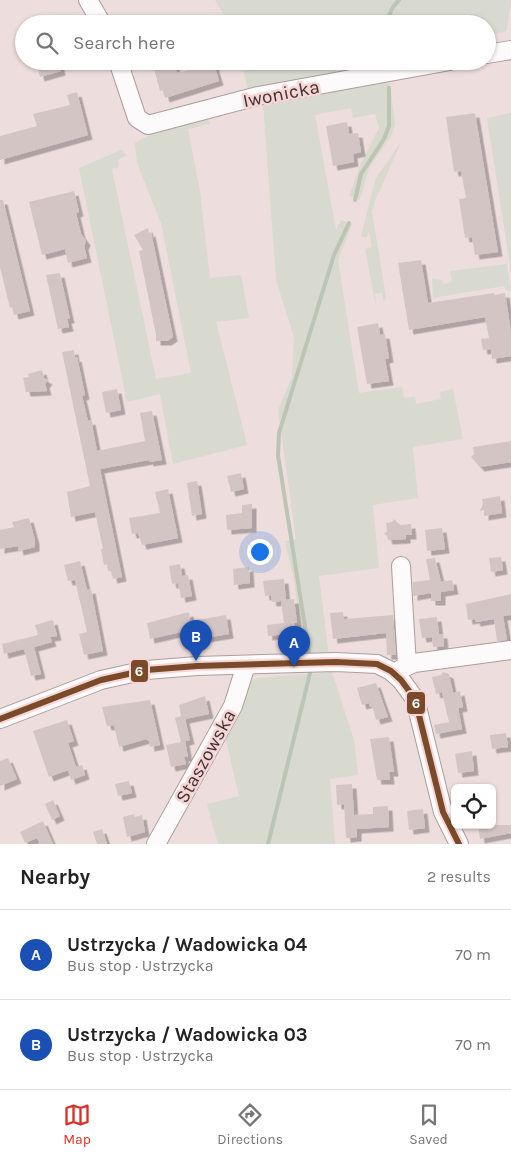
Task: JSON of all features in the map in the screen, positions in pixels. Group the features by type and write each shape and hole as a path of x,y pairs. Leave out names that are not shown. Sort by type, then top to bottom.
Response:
{"street":[{"path":"88,0 97,15"},
{"path":"496,52 511,50"},
{"name":"Iwonicka","path":"121,70 137,118 143,124 154,124 265,95 401,70"},
{"path":"401,566 401,670 407,686 415,699 443,812 459,844"},
{"path":"0,719 81,687 124,674 183,667 364,663 401,670 453,656 511,650"},
{"name":"Staszowska","path":"156,844 233,706 246,665"}],"shaded area":[{"path":"215,0 511,0 507,31 496,34 496,15 224,15"},
{"path":"243,70 349,70 248,90"},
{"path":"386,82 390,84 395,124 391,136 369,168 360,200 349,196 361,163 379,128 375,114 353,118 351,108 315,115 336,230 341,220 352,224 338,260 359,393 402,387 404,398 415,396 416,404 441,399 440,392 453,389 463,439 413,447 418,498 373,505 379,568 319,576 329,656 305,654 293,575 285,541 296,539 278,410 292,377 294,337 276,280 263,103"},
{"path":"511,113 511,272 487,118"},
{"path":"206,116 210,124 188,129 200,191 210,278 241,275 249,318 216,322 247,445 173,464 160,394 127,402 79,168 121,150 127,155 118,160 119,167 112,169 156,379 191,373 161,223 137,163 135,143 159,130"},
{"path":"401,142 372,212 386,297 384,302 382,293 375,294 376,307 365,249 372,247 369,232 366,238 361,236 376,178"},
{"path":"507,264 511,291 508,291 504,286 433,298 432,278 442,280 444,284 452,282 450,271"},
{"path":"332,672 354,740 358,775 330,779 335,844 218,844 207,804 239,796 223,727 248,683 257,678"}],"building":[{"path":"38,70 61,70 61,71 40,77"},
{"path":"154,70 176,70 177,73 189,70 216,70 219,81 165,98 163,90 160,91"},
{"path":"77,92 88,135 0,160 0,136 37,126 33,114 70,105 67,95"},
{"path":"475,113 498,252 475,255 472,237 465,238 459,199 466,198 461,171 454,172 446,117"},
{"path":"347,122 349,134 358,133 361,152 353,154 354,162 333,166 326,126"},
{"path":"74,191 79,212 76,213 81,234 86,241 84,246 87,258 68,263 65,249 42,255 29,202"},
{"path":"0,200 3,200 30,311 14,315 12,307 10,308 0,267"},
{"path":"148,228 149,233 151,232 173,337 167,341 156,341 139,251 143,250 134,235"},
{"path":"421,260 428,303 505,293 511,332 511,356 492,359 491,349 483,350 481,339 489,338 485,317 409,330 398,263"},
{"path":"60,273 70,319 67,319 69,327 58,329 46,275"},
{"path":"378,323 380,335 385,334 389,358 385,359 389,381 367,384 357,327"},
{"path":"74,350 85,395 82,396 88,421 91,420 97,451 145,441 140,413 152,411 162,460 149,462 149,460 100,469 122,577 113,579 111,571 108,571 107,564 104,565 101,549 103,549 95,512 71,517 67,492 90,486 62,352"},
{"path":"42,370 44,378 48,380 45,384 47,391 26,392 23,378 29,377 28,374"},
{"path":"117,389 121,410 106,413 102,392"},
{"path":"511,441 511,462 480,467 471,457 474,454 473,447"},
{"path":"241,473 244,489 231,492 227,476"},
{"path":"197,481 202,514 192,516 187,483"},
{"path":"168,489 178,538 142,545 138,533 132,534 129,518 160,513 155,492"},
{"path":"500,496 502,513 484,516 484,510 480,511 483,504 482,499"},
{"path":"252,504 252,528 227,530 226,515 242,513 242,505"},
{"path":"29,518 35,547 19,551 18,546 0,549 0,530 14,527 12,522"},
{"path":"394,519 400,525 411,524 412,535 406,535 406,539 388,540 384,534 387,531 386,523 392,522"},
{"path":"442,528 445,549 427,551 425,530"},
{"path":"501,557 503,570 491,572 489,558"},
{"path":"435,558 441,582 452,580 454,590 441,592 441,601 431,601 431,593 413,596 413,582 430,580 426,559"},
{"path":"80,561 87,590 91,589 103,651 84,655 79,634 87,632 75,580 68,581 64,565"},
{"path":"180,564 182,576 188,575 192,596 181,598 178,583 172,584 169,566"},
{"path":"249,567 250,583 234,585 233,569"},
{"path":"284,579 286,600 294,599 297,623 294,623 295,633 268,636 267,625 284,623 281,601 272,602 271,595 265,596 263,581"},
{"path":"511,594 511,615 503,616 507,640 497,641 494,619 476,622 475,619 468,620 466,604"},
{"path":"189,612 190,621 226,615 229,634 199,639 200,644 185,647 181,632 150,639 147,623"},
{"path":"343,612 344,619 393,615 396,655 387,655 386,633 333,639 330,613"},
{"path":"437,617 439,634 443,634 444,646 433,647 432,637 422,638 419,619"},
{"path":"53,620 57,636 50,637 52,642 34,647 41,674 31,676 24,649 4,654 2,644 38,635 35,625"},
{"path":"443,672 449,674 453,693 460,691 463,707 458,708 462,729 436,734 434,725 449,722 442,692 436,694 432,677 441,675"},
{"path":"376,683 388,717 376,720 372,706 370,707 369,703 362,705 357,688"},
{"path":"205,696 209,714 185,719 190,740 185,741 188,757 184,757 186,764 171,767 166,745 181,742 175,718 181,716 179,705"},
{"path":"150,700 160,745 150,747 149,741 146,739 119,747 114,725 107,726 102,707"},
{"path":"67,720 74,741 68,743 76,767 82,765 85,775 71,780 68,770 49,777 33,731"},
{"path":"506,733 508,747 492,749 490,735"},
{"path":"389,737 394,772 389,772 390,780 377,780 370,739"},
{"path":"472,751 474,771 458,773 455,754"},
{"path":"8,758 17,779 0,786 0,761"},
{"path":"129,781 132,793 118,796 115,784"},
{"path":"352,784 354,815 373,814 373,807 388,806 389,827 357,829 357,837 346,838 344,804 337,805 336,785"},
{"path":"53,800 60,816 52,820 45,804"},
{"path":"423,809 425,828 409,830 407,811"},
{"path":"134,814 135,817 142,815 145,832 127,837 123,817"},
{"path":"43,821 53,844 40,844 37,838 25,843 20,832"},
{"path":"496,825 511,825 511,833 480,839 479,829 496,829"},
{"path":"102,829 107,844 97,844 93,832"}],"waterway":[{"path":"389,15 399,0"},
{"path":"355,200 361,174 384,139 389,126 389,88"},
{"path":"309,652 278,455 279,433 334,255 349,223"},
{"path":"268,844 310,673"}],"transit line":[{"name":"6","path":"0,719 101,680 146,670 197,666 336,662 377,664 391,671 401,680 415,699 443,812 459,844"}],"place":[{"name":"Ustrzycka / Wadowicka 03","path":"196,661"},
{"name":"Ustrzycka / Wadowicka 04","path":"294,667"}]}
